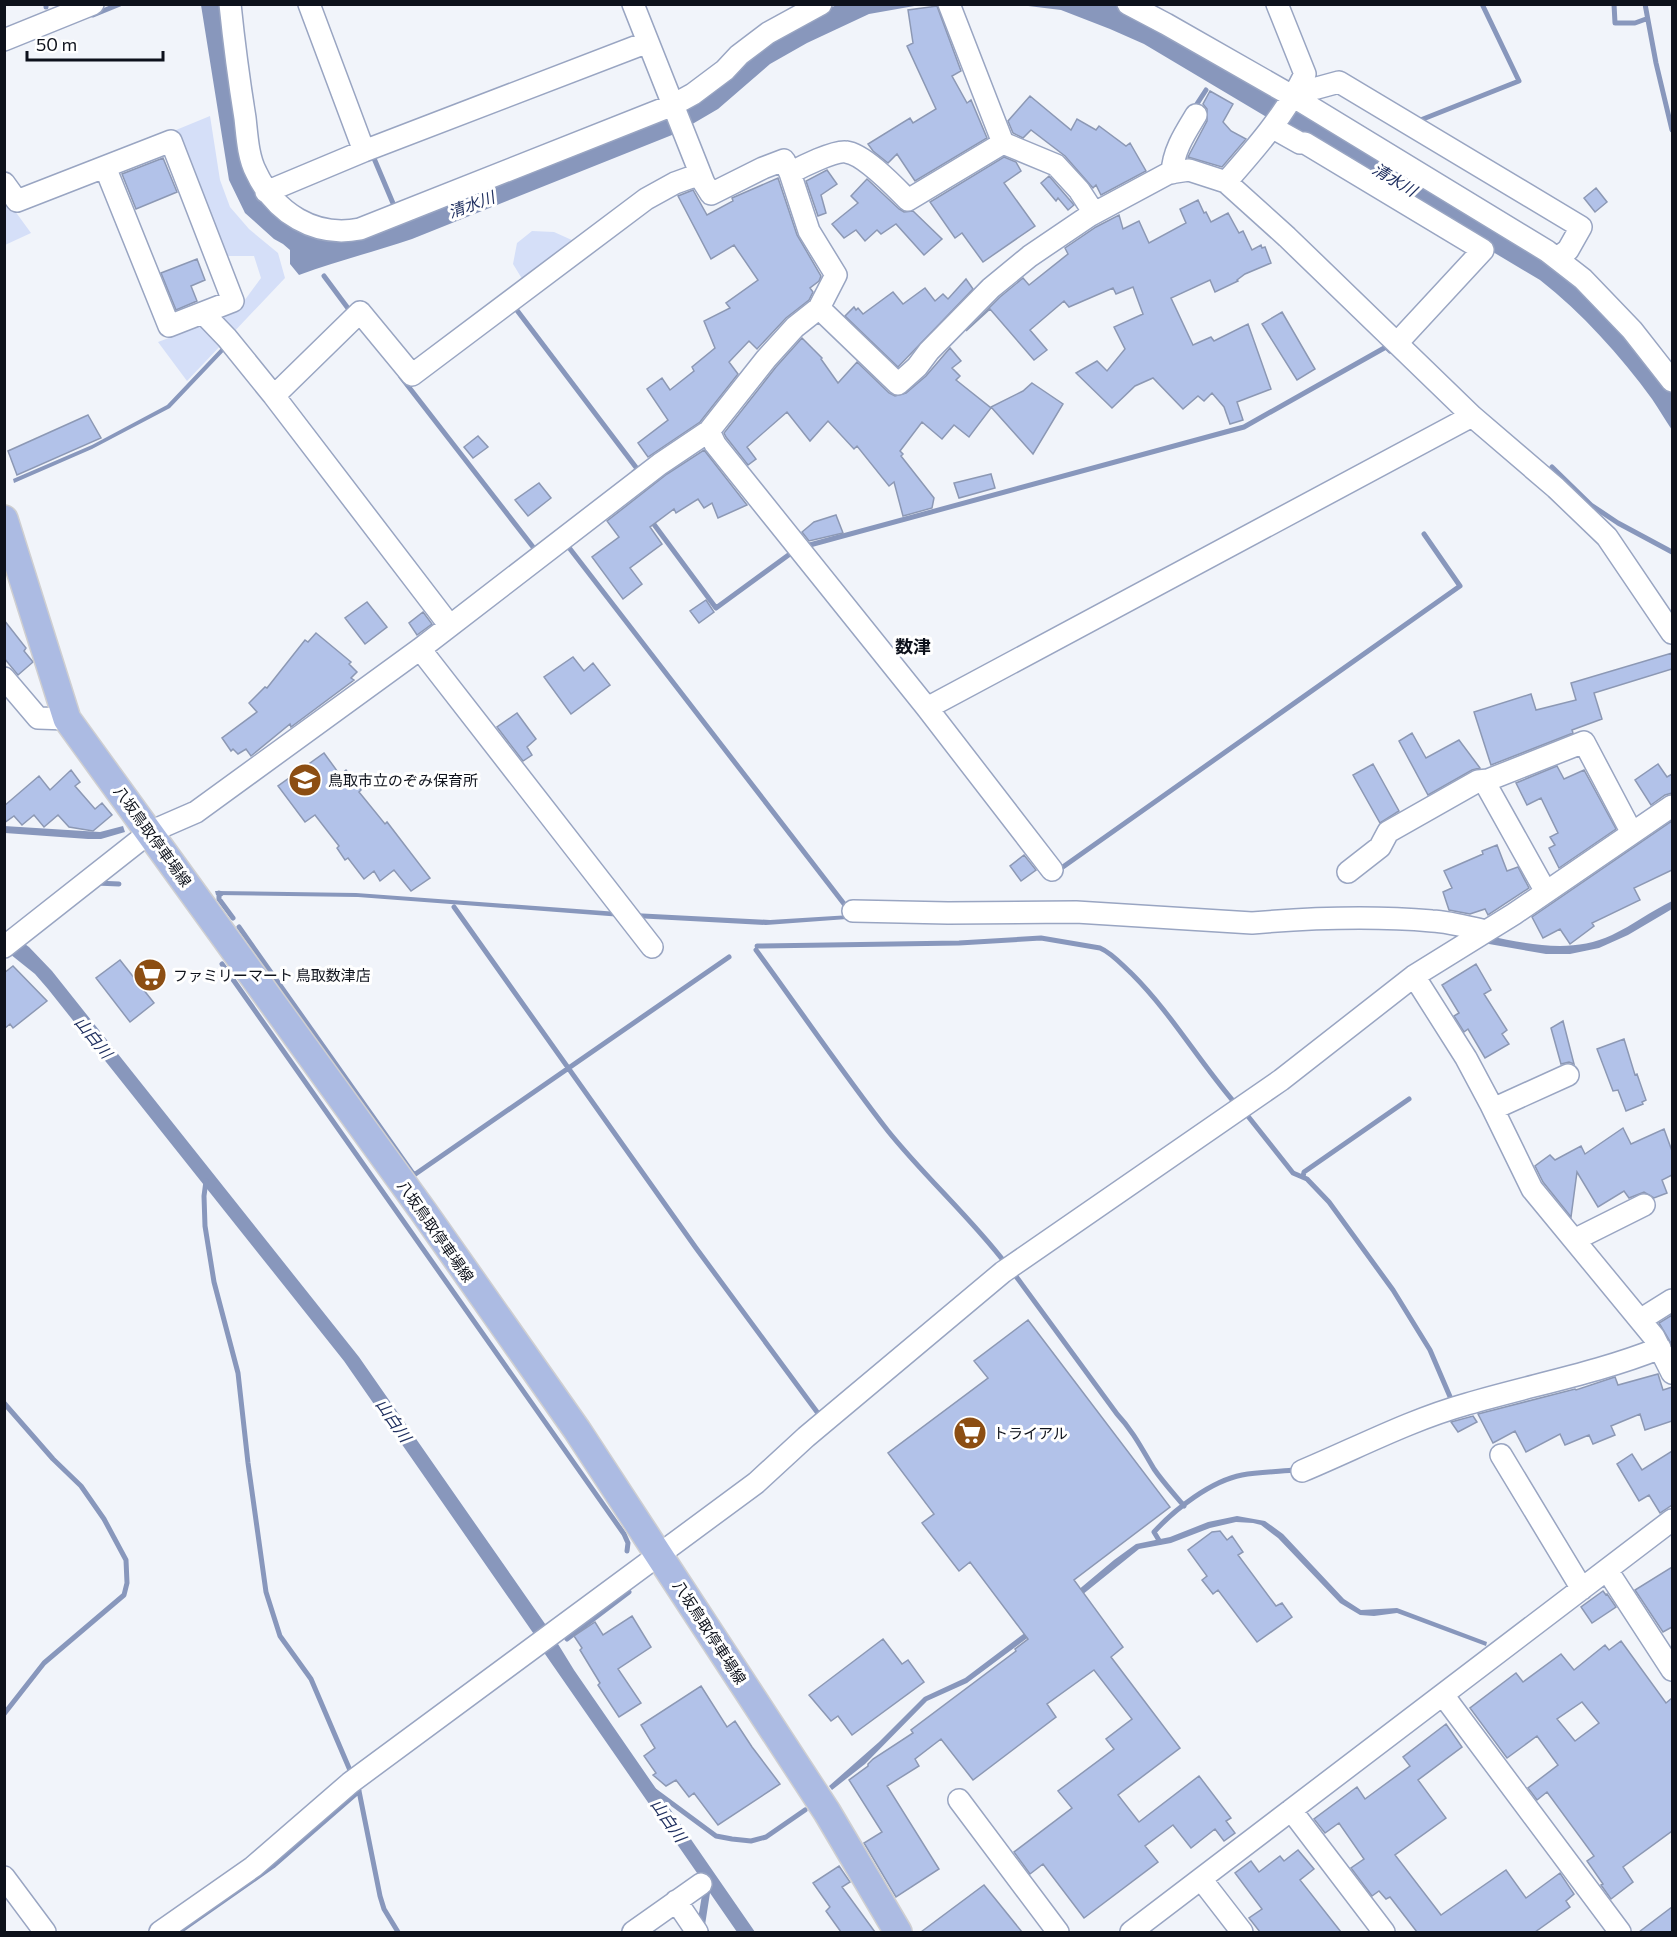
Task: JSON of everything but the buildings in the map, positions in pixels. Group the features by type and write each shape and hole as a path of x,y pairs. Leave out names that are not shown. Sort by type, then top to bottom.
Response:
{"main road":[{"name":"八坂鳥取停車場線","path":"4,519 68,719 578,1430 827,1812 898,1932"}],"street":[{"path":"4,40 54,12 93,4"},
{"path":"230,4 254,170 266,192 287,213 319,228 333,231 360,229 673,105 693,94 725,70 739,55 768,33 821,4"},
{"path":"309,4 364,151"},
{"path":"4,947 150,832 196,812 420,649 660,464 709,431 780,343 795,327 819,308 836,275 810,231 784,160 711,194 700,174 633,4"},
{"path":"948,4 1003,143 1056,165 1094,213"},
{"path":"1128,4 1296,94 1557,258 1583,279 1632,330 1672,381"},
{"path":"1226,182 1273,128 1296,94 1305,74 1277,4"},
{"path":"266,192 364,151 648,42"},
{"path":"1296,94 1339,82 1581,226 1568,250 1557,258"},
{"path":"1172,173 1172,164 1181,139 1196,115"},
{"path":"1273,128 1300,143 1305,143 1483,250 1397,343"},
{"path":"4,183 17,201 171,141 233,301 169,326 105,167"},
{"path":"790,173 816,160 844,151 856,155 885,177 908,200 1003,143"},
{"path":"819,308 898,384 917,367 928,351 991,288 1058,236 1094,213 1172,173 1189,170 1226,182 1287,237 1472,416 1556,488 1607,537 1672,633"},
{"path":"274,396 360,312 412,375 646,199 675,183 700,174"},
{"path":"202,313 227,338 274,396 450,626"},
{"path":"927,708 1472,416"},
{"path":"709,431 715,444 927,708 1052,870"},
{"path":"420,649 652,946"},
{"path":"4,678 38,717 68,719"},
{"path":"1348,872 1380,847 1388,832 1478,781 1484,781 1584,742 1632,833"},
{"path":"1484,781 1546,892"},
{"path":"160,1932 253,1867 350,1783 756,1483 806,1437 1003,1272 1281,1080 1414,976 1546,892 1672,806"},
{"path":"853,911 1076,912 1252,923 1326,920 1432,921 1486,931"},
{"path":"1414,976 1466,1058 1532,1189 1654,1337 1672,1373"},
{"path":"1493,1109 1568,1075"},
{"path":"1574,1240 1644,1205"},
{"path":"1640,1320 1672,1300"},
{"path":"1302,1471 1372,1439 1465,1404 1660,1348"},
{"path":"1502,1455 1529,1504 1582,1589"},
{"path":"1131,1932 1672,1520"},
{"path":"1607,1570 1672,1670"},
{"path":"1443,1695 1620,1932"},
{"path":"959,1800 1058,1932"},
{"path":"1291,1810 1384,1932"},
{"path":"4,1877 45,1932"},
{"path":"1201,1879 1242,1932"},
{"path":"633,1932 701,1884"},
{"path":"676,1901 697,1932"}],"shaded area":[{"path":"210,116 220,180 230,207 249,229 278,253 285,278 230,336 213,321 236,312 261,278 254,256 224,256 176,130"},
{"path":"4,196 31,233 5,245 4,245"},
{"path":"532,231 554,232 574,241 524,282 513,264 517,243"},
{"path":"206,324 224,342 187,381 158,342"}],"water":[{"name":"清水川","path":"201,5 225,5 248,169 332,235 584,147 817,13 837,5 920,5 869,14 807,43 770,64 718,109 677,133 412,239 299,275 290,264 290,250 245,213 229,180"},
{"name":"清水川","path":"1020,5 1118,5 1154,22 1570,274 1672,387 1672,430 1652,399 1614,351 1571,306 1540,280 1144,44 1061,10"},
{"path":"225,344 228,347 170,408 92,449 14,483 13,479 92,445 167,405"},
{"path":"4,826 100,832 123,826 125,832 101,839 88,839 5,833"},
{"path":"215,891 356,893 618,912 622,917 358,897 216,895"},
{"path":"1672,901 1672,909 1628,935 1599,948 1570,954 1546,954 1489,944 1469,934 1431,928 1365,927 1254,931 1049,918 987,921 847,919 766,925 635,918 633,913 770,920 867,914 923,916 1063,914 1254,927 1315,923 1403,924 1453,928 1535,944 1566,946 1597,941 1612,935"},
{"name":"山白川","path":"4,929 29,947 52,971 359,1357 550,1631 574,1670 755,1932 737,1932 710,1893 705,1925 710,1932 702,1932 697,1925 704,1883 344,1361 48,989 35,974 5,950"},
{"path":"1237,1516 1265,1521 1283,1534 1344,1599 1361,1610 1397,1608 1487,1642 1486,1646 1397,1613 1360,1615 1340,1603 1278,1538 1261,1525 1236,1522 1210,1528 1171,1543 1139,1549 1046,1624 967,1683 927,1701 865,1764 832,1790 829,1786 879,1742 924,1697 965,1678 1046,1617 1136,1544 1170,1537 1208,1522"}],"waterway":[{"path":"93,15 120,4"},
{"path":"1418,121 1519,81 1482,4"},
{"path":"1614,4 1615,23 1635,23 1646,19"},
{"path":"1645,4 1672,130"},
{"path":"1193,110 1206,90"},
{"path":"373,156 395,208"},
{"path":"324,276 350,311"},
{"path":"516,309 638,470 634,472"},
{"path":"806,546 1244,427 1386,347 1390,351"},
{"path":"401,377 533,547"},
{"path":"1552,467 1591,505 1618,523 1672,552"},
{"path":"650,519 716,608 794,551"},
{"path":"1058,866 1060,869 1460,586 1424,534"},
{"path":"567,545 848,909"},
{"path":"96,883 119,884"},
{"path":"221,894 219,893 219,899 233,918"},
{"path":"454,907 696,1248 820,1416"},
{"path":"239,927 414,1175 729,957"},
{"path":"757,946 959,943 1041,938 1100,948 1117,960 1146,989 1234,1102"},
{"path":"756,950 888,1131 1006,1264"},
{"path":"222,964 624,1534 628,1543 627,1551"},
{"path":"1303,1177 1304,1172 1409,1099"},
{"path":"1247,1115 1293,1173 1307,1179 1329,1202 1393,1290 1430,1350 1451,1399"},
{"path":"206,1181 205,1226 214,1282 238,1373 266,1592 280,1636 311,1679 352,1775"},
{"path":"1015,1275 1128,1427 1157,1474 1184,1506"},
{"path":"4,1403 53,1459 81,1486 104,1519 126,1560 127,1583 124,1595 44,1663 4,1714"},
{"path":"1160,1542 1154,1532 1183,1505 1218,1483 1242,1475 1298,1468"},
{"path":"567,1639 629,1592"},
{"path":"356,1784 380,1896 384,1909 398,1932"},
{"path":"179,1932 273,1866 359,1791"},
{"name":"山白川","path":"655,1791 716,1836 732,1839 751,1841 766,1837 805,1810"}],"place":[{"name":"鳥取市立のぞみ保育所","path":"305,780"},
{"name":"ファミリーマート 鳥取数津店","path":"150,975"},
{"name":"トライアル","path":"970,1433"}],"district":[{"name":"数津","path":"913,646"}]}
